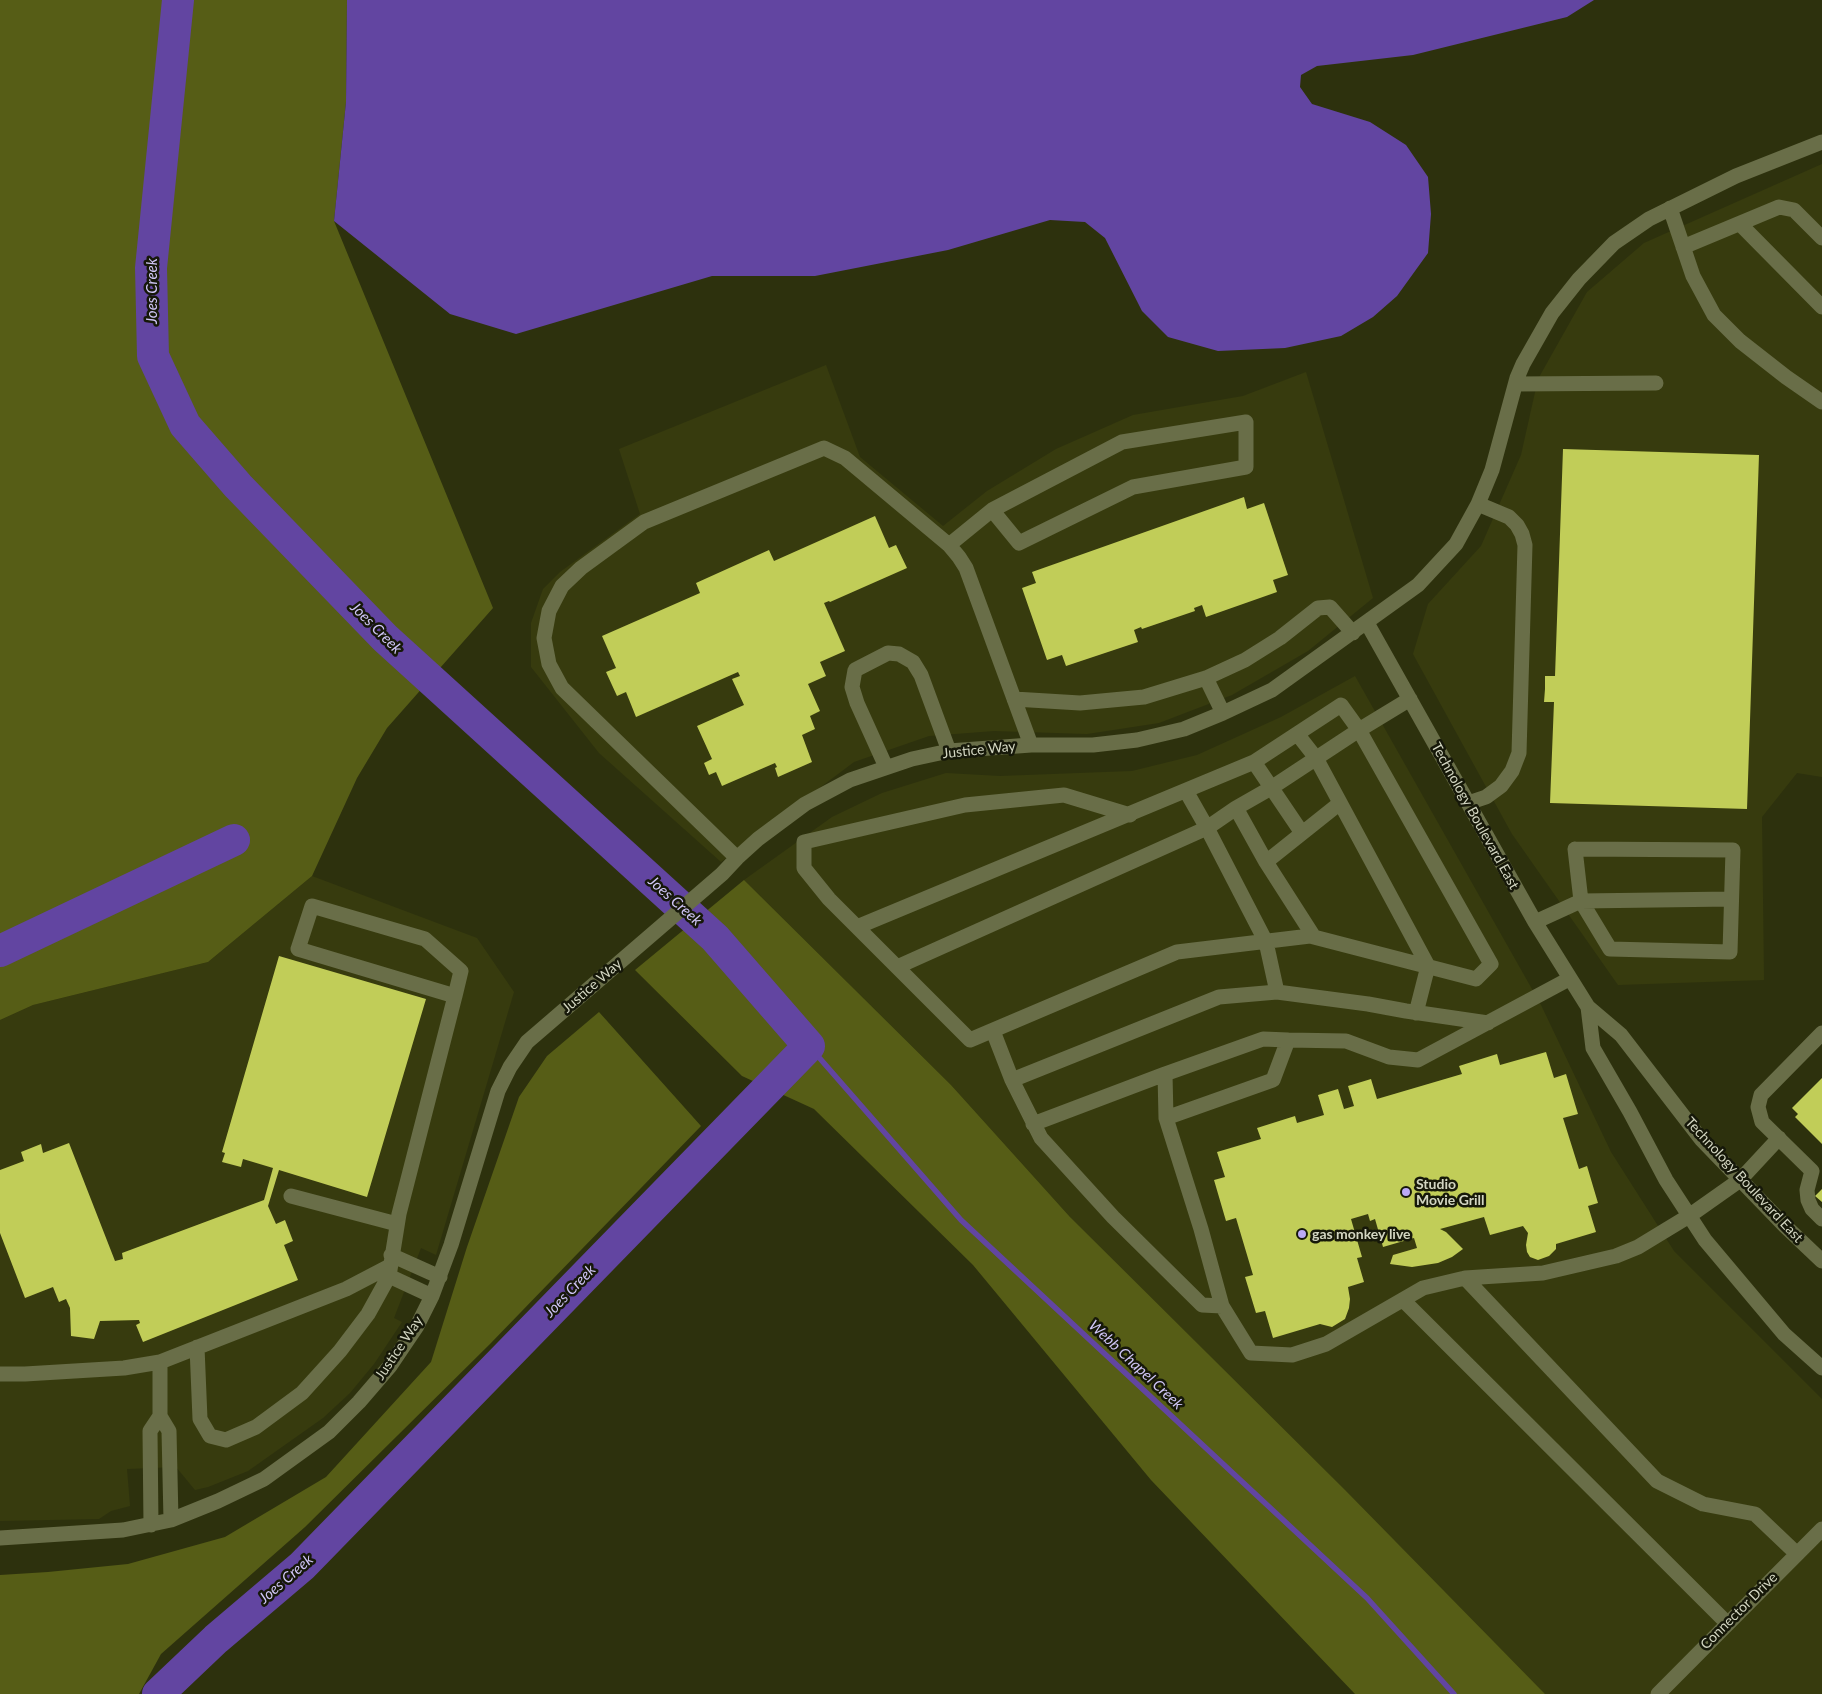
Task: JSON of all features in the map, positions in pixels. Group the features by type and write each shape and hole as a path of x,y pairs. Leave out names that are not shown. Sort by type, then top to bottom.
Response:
{"street":[{"name":"Justice Way","path":"0,1538 97,1532 151,1525 171,1520 218,1501 264,1479 329,1432 359,1402 390,1366 417,1326 440,1278 498,1091 510,1067 527,1042 722,874 758,839 805,804 850,780 886,767 949,750 1031,745 1093,745 1137,740 1184,729 1224,713 1272,690 1418,585 1456,544 1478,504 1492,470 1523,364 1552,313 1579,279 1614,243 1649,219 1670,208 1736,176 1822,142"},
{"path":"1670,208 1693,276 1714,315 1740,341 1822,402"},
{"path":"1683,247 1779,208 1794,210 1822,238"},
{"path":"1740,224 1822,307"},
{"path":"1516,384 1656,383"},
{"path":"949,545 992,510 1122,442 1246,422 1246,467 1134,487 1019,543 992,510"},
{"path":"737,858 562,688 549,664 544,638 549,611 562,586 581,568 644,522 824,448 844,458 949,545 966,568 1031,745"},
{"path":"1468,803 1486,797 1501,786 1512,771 1519,753 1525,545 1517,524 1509,517 1478,504"},
{"path":"1014,699 1080,703 1144,697 1206,678 1245,660 1280,638 1318,608 1330,607 1353,633"},
{"name":"Technology Boulevard East","path":"1367,623 1535,922 1588,1007 1621,1035 1702,1139 1822,1262"},
{"path":"886,767 852,687 854,670 888,653 899,654 913,662 921,675 949,750"},
{"path":"1206,678 1224,713"},
{"path":"897,966 1207,828 1410,699"},
{"path":"857,926 1130,815 1254,762 1298,735 1341,705 1359,730 1491,964 1476,979 1314,937 1177,952 970,1040 829,899 804,868 804,842 965,805 1064,795 1130,815"},
{"path":"1298,735 1316,758 1428,966 1416,1013"},
{"path":"1254,762 1302,834"},
{"path":"1186,791 1266,942 1277,992"},
{"path":"1266,862 1340,803"},
{"path":"1236,808 1266,862 1314,937"},
{"path":"1575,848 1733,850 1730,952 1610,949 1581,901 1575,848"},
{"path":"1535,922 1581,901 1731,899"},
{"path":"197,1347 200,1419 210,1436 226,1440 256,1427 302,1393 340,1351 368,1314 390,1266 397,1224 455,996 461,971 425,939 312,906 298,949 455,996"},
{"path":"1033,1124 1164,1074 1263,1040 1346,1041 1389,1057 1418,1060 1569,979"},
{"path":"1012,1080 1219,997 1277,992 1488,1023"},
{"name":"Technology Boulevard East","path":"1588,1007 1593,1048 1666,1180 1689,1216 1705,1240 1784,1334 1822,1368"},
{"path":"993,1031 1012,1080 1041,1138 1113,1217 1202,1305 1222,1306"},
{"path":"1822,1033 1761,1095 1758,1107 1762,1122 1817,1173 1807,1190 1808,1200 1812,1209 1822,1219"},
{"path":"1166,1118 1273,1080 1288,1040"},
{"path":"1164,1074 1166,1118 1201,1229 1222,1306 1251,1352 1292,1355 1326,1344 1424,1288 1465,1278 1543,1273 1616,1256 1638,1247 1689,1216 1740,1180 1779,1138"},
{"path":"291,1196 397,1224"},
{"path":"0,1374 124,1368 160,1362 346,1289 390,1266 440,1278"},
{"path":"390,1266 432,1296"},
{"path":"1465,1278 1657,1481 1703,1504 1755,1514 1796,1553"},
{"path":"1403,1300 1727,1623"},
{"path":"160,1362 160,1416 169,1431 171,1520"},
{"path":"151,1525 150,1431 160,1416"},
{"name":"Connector Drive","path":"1658,1694 1822,1528"}],"shaded area":[{"path":"0,0 347,0 346,102 334,221 493,608 387,728 357,778 312,876 208,962 33,1005 0,1020"},
{"path":"347,0 1594,0 1567,17 1413,55 1317,66 1301,75 1300,87 1312,104 1370,122 1406,145 1428,177 1431,214 1428,253 1397,296 1373,317 1341,336 1285,348 1218,351 1168,337 1142,311 1105,238 1085,222 1050,220 948,250 815,276 712,276 516,334 450,314 334,221 346,102"},
{"path":"1822,164 1822,777 1797,773 1762,817 1764,980 1618,985 1512,834 1413,654 1428,604 1481,546 1521,455 1538,379 1587,292 1644,243"},
{"path":"826,365 860,457 943,526 987,491 1056,449 1133,415 1243,396 1306,372 1373,598 1308,651 1232,695 1159,723 1087,734 994,731 929,736 854,762 721,862 599,753 531,667 531,623 543,589 560,572 640,514 619,449"},
{"path":"1355,676 1541,1005 1611,1152 1674,1251 1822,1399 1822,1694 1545,1694 1070,1217 951,1085 744,880 832,817 882,793 946,773 1000,776 1132,771 1197,755 1281,717"},
{"path":"312,876 477,938 514,992 436,1255 421,1248 394,1318 402,1322 374,1364 350,1393 323,1418 248,1471 208,1487 195,1490 176,1467 127,1469 130,1506 111,1511 99,1519 0,1521 0,1020 33,1005 208,962"},
{"path":"744,880 951,1085 1070,1217 1345,1490 1545,1694 1355,1694 1151,1480 973,1265 814,1109 742,1076 635,970"},
{"path":"599,1012 701,1126 490,1344 305,1527 161,1654 139,1694 0,1694 0,1575 128,1564 225,1537 326,1477 431,1362 467,1247 519,1097 547,1056"}],"building":[{"path":"1563,449 1759,455 1747,809 1550,803 1554,702 1544,702 1545,676 1555,676"},
{"path":"1244,497 1247,509 1264,503 1288,575 1273,580 1277,592 1206,617 1202,605 1194,608 1195,611 1134,630 1138,642 1066,666 1062,655 1047,660 1022,588 1036,583 1032,572"},
{"path":"875,516 889,548 896,545 907,568 824,603 845,651 820,662 826,676 808,684 820,711 810,716 815,729 802,735 812,762 778,777 775,763 722,786 716,772 709,775 704,763 712,759 697,726 744,705 732,679 740,676 738,672 636,717 626,692 617,696 606,672 616,668 602,636 700,593 696,583 769,550 774,561"},
{"path":"279,956 426,999 367,1197 279,1170 268,1206 276,1224 285,1220 293,1241 284,1245 298,1280 143,1342 136,1325 140,1323 139,1320 100,1321 94,1339 71,1336 70,1308 66,1299 59,1302 53,1287 25,1298 0,1233 0,1170 24,1161 21,1152 41,1144 43,1153 69,1143 115,1261 123,1259 122,1253 264,1200 273,1168 243,1159 241,1167 222,1162 225,1153 222,1152"},
{"name":"Studio Movie Grill","path":"1546,1052 1554,1078 1566,1074 1578,1114 1563,1118 1579,1169 1587,1166 1598,1203 1588,1206 1596,1232 1556,1244 1556,1249 1549,1256 1538,1260 1530,1257 1527,1252 1528,1233 1523,1226 1490,1235 1484,1217 1440,1229 1446,1232 1463,1249 1452,1257 1438,1263 1412,1267 1390,1264 1393,1255 1417,1248 1414,1238 1383,1247 1375,1219 1370,1221 1368,1214 1351,1219 1362,1257 1357,1258 1364,1282 1348,1287 1350,1299 1345,1319 1332,1327 1320,1324 1273,1338 1265,1311 1256,1313 1245,1277 1253,1275 1236,1218 1226,1221 1214,1180 1225,1177 1217,1152 1261,1139 1257,1128 1295,1116 1297,1123 1324,1115 1318,1095 1338,1089 1344,1109 1354,1106 1348,1086 1371,1079 1377,1099 1462,1074 1459,1066 1497,1054 1500,1065"},
{"path":"1822,1078 1822,1144 1795,1117 1798,1114 1792,1108"},
{"path":"1822,1189 1822,1202 1815,1196"}],"waterway":[{"name":"Joes Creek","path":"158,1694 216,1639 302,1566 809,1046 715,938 385,638 238,486 185,425 153,356 151,268 178,0"},
{"path":"0,951 234,840"},
{"name":"Webb Chapel Creek","path":"809,1046 961,1220 1367,1598 1454,1694"}],"place":[{"name":"Studio Movie Grill","path":"1406,1192"},
{"name":"gas monkey live","path":"1302,1234"}]}
